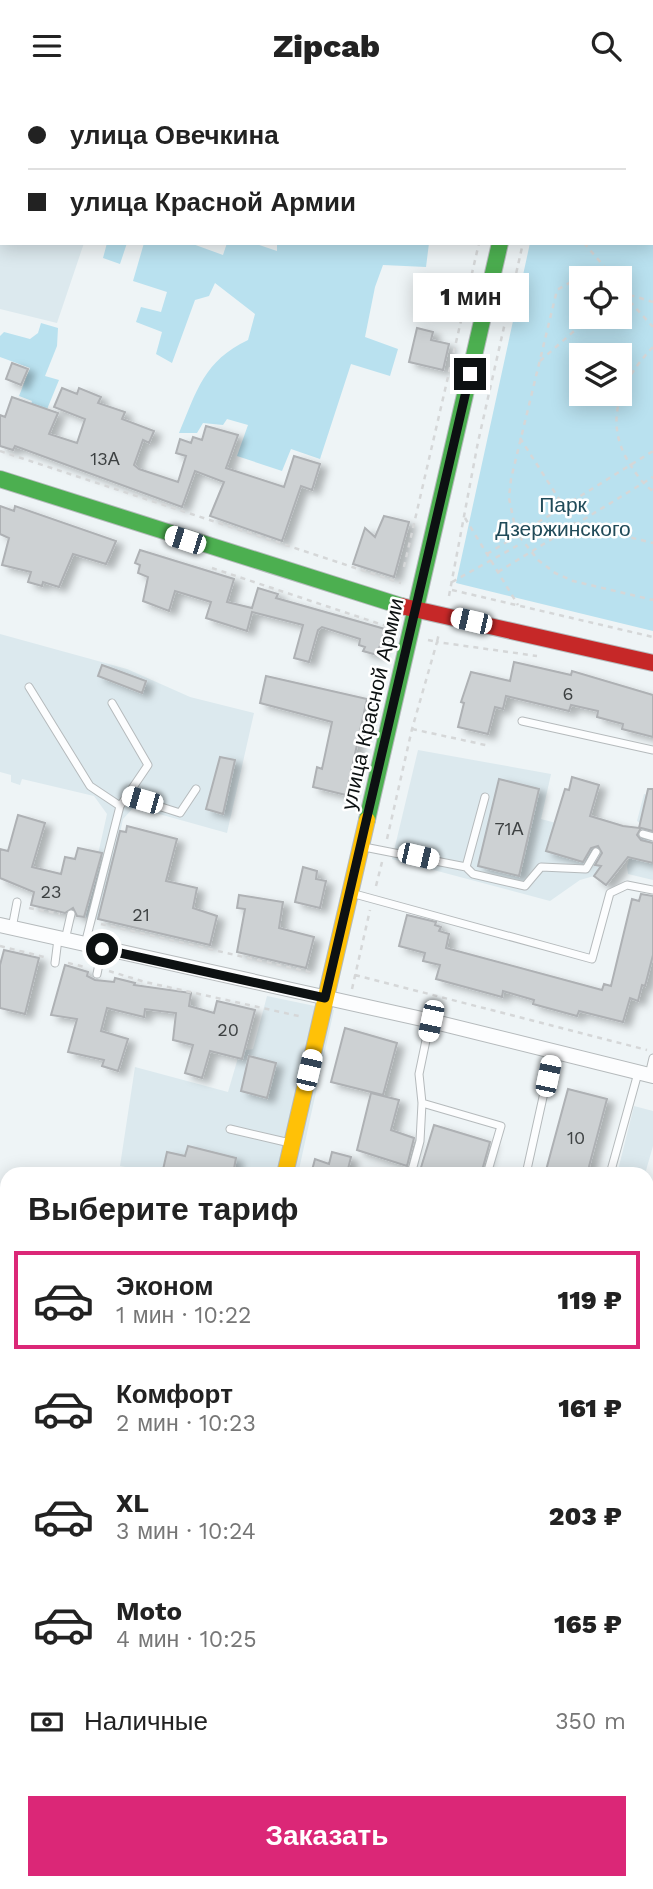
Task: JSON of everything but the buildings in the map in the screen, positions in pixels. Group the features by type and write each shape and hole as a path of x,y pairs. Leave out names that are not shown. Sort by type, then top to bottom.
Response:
{"main road":[{"name":"улица Красной Армии","path":"287,1167 500,245"},
{"path":"0,479 393,605 445,614 653,663"}],"street":[{"path":"3,927 431,1021 647,1074"}],"lane":[{"path":"29,687 90,786 120,806"},
{"path":"85,945 120,806 148,765 112,703"},
{"path":"522,721 653,750"},
{"path":"127,796 180,813 196,789"},
{"path":"466,867 485,797"},
{"path":"643,834 653,837"},
{"path":"360,846 466,867 474,874 525,886 541,867 586,869 596,852"},
{"path":"349,893 592,959 610,893 627,885 653,890"},
{"path":"3,927 17,904"},
{"path":"55,961 71,915"},
{"path":"97,972 102,949"},
{"path":"413,1167 420,1141 422,1103 419,1074 431,1021"},
{"path":"528,1167 554,1051"},
{"path":"613,1167 653,1058"},
{"path":"422,1103 500,1126 489,1167"},
{"path":"229,1129 292,1143"}],"path":[{"path":"389,627 479,245"},
{"path":"349,1003 412,729 451,590 523,245"},
{"path":"586,245 604,266"},
{"path":"569,283 557,290 520,439 509,498 518,534 531,552 555,573 573,581 653,600"},
{"path":"632,296 653,302"},
{"path":"632,305 653,327"},
{"path":"540,361 576,329"},
{"path":"653,347 623,384 618,404 618,440 643,483 653,491"},
{"path":"520,439 575,524 653,543"},
{"path":"0,451 401,583"},
{"path":"487,554 653,451"},
{"path":"498,572 653,477"},
{"path":"464,518 518,605"},
{"path":"452,582 523,543"},
{"path":"451,590 653,637"},
{"path":"437,642 548,658"},
{"path":"412,729 490,746"},
{"path":"17,904 71,915"},
{"path":"92,922 329,978"},
{"path":"0,946 97,972 121,972 145,982 319,1021"},
{"path":"355,975 653,1052"}],"shaded area":[{"path":"0,245 83,245 57,323 0,309"},
{"path":"0,634 127,669 190,697 254,713 227,833 134,807 123,819 101,920 84,917 107,814 94,796 22,779 20,785 11,782 11,775 0,772"},
{"path":"418,750 551,774 541,819 590,832 629,850 628,858 605,860 594,876 580,880 550,901 392,859"},
{"path":"644,794 653,797 653,880 628,874 627,866 640,823 637,821"},
{"path":"267,996 334,1010 300,1167 120,1166 135,1067 228,1092 240,1051 253,1049"},
{"path":"634,1106 653,1111 653,1146 647,1167 619,1167"}],"green space":[{"path":"106,245 126,245 120,264 103,258"},
{"path":"143,245 196,245 223,255 226,245 259,245 277,251 277,245 429,245 426,267 383,265 375,287 365,337 398,349 390,376 351,364 320,459 291,449 282,471 237,456 248,425 227,419 223,425 203,423 197,433 179,433 204,378 221,357 248,340 255,314 215,283 209,296 195,300 172,363 156,354 162,332 136,322 141,307 161,312 167,292 133,281"},
{"name":"Парк Дзержинского","path":"530,245 653,245 653,631 456,583"},
{"path":"41,323 58,328 57,346 45,376 59,380 41,424 26,419 32,401 19,396 30,368 0,357 0,336 4,332 30,339 38,333"}],"traffic: fast":[{"path":"367,820 500,245"},
{"path":"0,479 401,606"}],"traffic: slow":[{"path":"287,1167 367,820"}],"traffic: jam":[{"path":"401,606 653,663"}],"route":[{"path":"102,949 325,998 470,374"}]}
